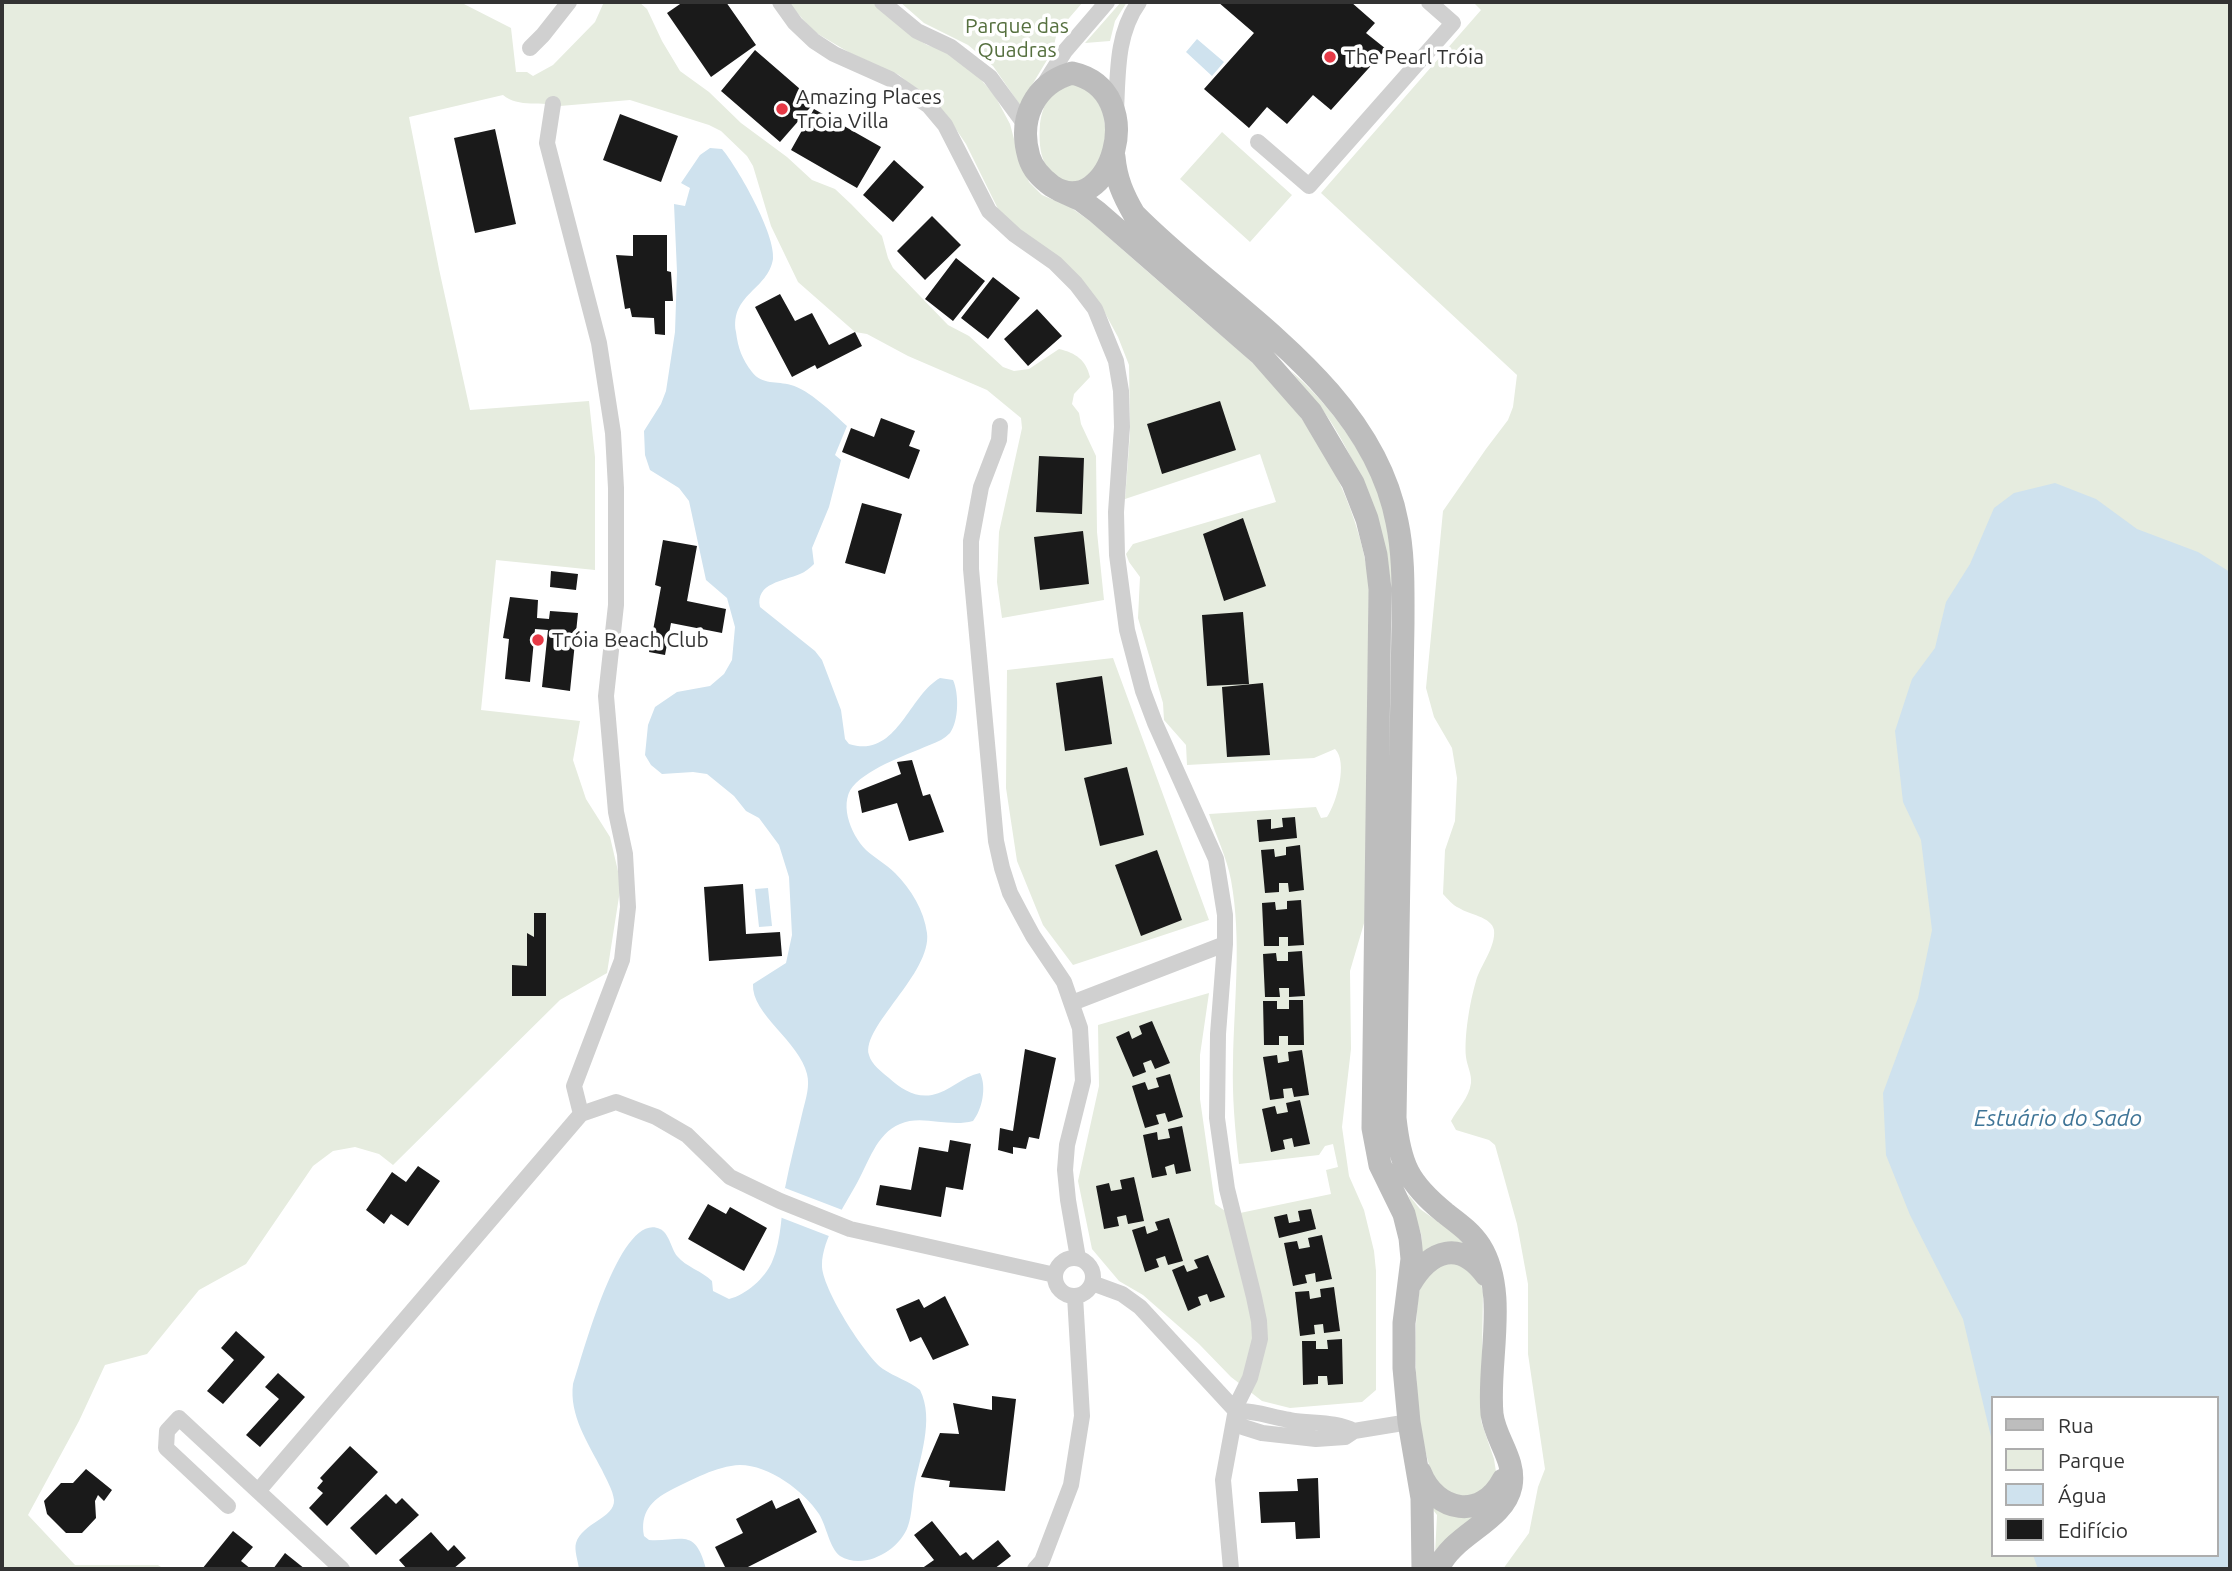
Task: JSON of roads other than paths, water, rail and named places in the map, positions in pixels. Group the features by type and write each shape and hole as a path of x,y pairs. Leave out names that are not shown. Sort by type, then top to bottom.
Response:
{"main road":[{"path":"1423,1569 1422,1498 1409,1422 1404,1368 1404,1323 1412,1259 1410,1238 1404,1214 1380,1166 1373,1128 1380,589 1376,555 1367,519 1353,483 1333,447 1311,412 1260,354 1097,212 1081,200 1059,190 1036,172 1030,158 1026,126 1038,95 1046,85 1073,74 1094,80 1114,108 1116,176 1134,214 1296,356 1331,393 1372,455 1389,492 1397,519 1403,554 1395,1118 1398,1145 1407,1173 1422,1194 1466,1230 1480,1246 1490,1268 1494,1297 1493,1417 1508,1462 1510,1487 1504,1501 1492,1516 1454,1547 1438,1569"},
{"path":"1059,190 1075,194 1088,189 1114,157"},
{"path":"1407,1290 1420,1267 1443,1254 1456,1253 1468,1255 1492,1284"},
{"path":"1415,1460 1423,1480 1434,1493 1458,1507 1471,1507 1494,1494 1502,1482 1508,1462"}],"street":[{"path":"530,48 569,2"},
{"path":"780,2 795,23 814,41 834,54 890,79 929,106 952,137 989,211 1008,230 1055,263 1095,309 1116,362 1121,391 1117,534 1127,630 1143,691 1216,859 1223,895 1225,944 1217,1034 1217,1118 1227,1189 1254,1297 1260,1339 1250,1378 1235,1416 1223,1480 1231,1569"},
{"path":"882,2 917,32 951,47 990,77 1026,126"},
{"path":"1038,95 1065,51 1107,2"},
{"path":"1115,117 1123,32 1139,2"},
{"path":"1258,142 1309,186 1453,23 1429,2"},
{"path":"553,104 547,144 600,343 614,433 616,605 606,696 616,812 625,854 628,907 622,960 574,1086 581,1114"},
{"path":"1000,426 999,440 981,487 971,550 996,841 1010,892 1033,936 1064,982 1080,1028 1083,1081 1067,1145 1065,1170 1078,1258"},
{"path":"1072,1003 1225,944"},
{"path":"259,1490 581,1114 616,1102 656,1117 687,1135 730,1177 780,1201 850,1229 1055,1275"},
{"path":"1078,1258 1090,1266 1094,1277 1085,1293 1075,1296 1061,1291 1055,1275 1064,1261 1078,1258"},
{"path":"1092,1283 1122,1294 1140,1307 1243,1427 1262,1433 1316,1439 1345,1437 1354,1431 1409,1422"},
{"path":"1035,1569 1041,1561 1071,1485 1082,1416 1075,1296"},
{"path":"228,1506 166,1448 167,1431 179,1418 342,1569"}],"water":[{"path":"1197,39 1224,62 1212,76 1186,52"},
{"path":"710,148 722,149 737,171 755,202 772,248 770,269 744,300 736,319 737,338 743,358 756,376 765,381 798,387 847,426 835,455 841,460 829,507 812,548 814,564 802,573 766,588 760,599 760,607 815,651 822,660 841,710 845,739 849,744 865,746 879,743 940,678 953,680 956,692 956,714 950,733 941,740 865,776 850,790 847,798 848,817 855,835 866,850 892,870 906,886 920,908 927,933 926,949 919,965 875,1030 869,1043 869,1055 874,1065 898,1086 914,1094 932,1095 980,1073 983,1091 981,1105 973,1121 908,1121 885,1134 874,1149 835,1223 823,1255 822,1265 829,1289 856,1336 883,1369 920,1390 924,1402 925,1440 904,1535 880,1556 860,1561 849,1560 840,1556 833,1547 819,1514 795,1488 774,1474 740,1465 713,1471 671,1490 658,1498 646,1514 644,1536 649,1540 692,1541 702,1555 706,1569 579,1569 576,1543 579,1536 609,1512 614,1500 577,1418 573,1384 594,1318 617,1262 631,1241 645,1229 660,1229 666,1234 681,1260 712,1281 713,1291 729,1299 754,1285 769,1268 775,1253 785,1188 808,1087 803,1062 767,1017 754,995 753,984 786,963 792,935 789,877 779,845 759,818 746,811 734,796 707,774 662,774 651,765 645,755 648,725 655,707 677,692 710,686 724,674 732,660 735,627 727,598 706,580 689,501 679,488 650,470 645,455 644,431 666,391 675,332 677,272 674,204 685,206 690,188 681,183 700,155"},
{"name":"Estuário do Sado","path":"2055,483 2096,499 2137,529 2198,552 2230,572 2230,1569 2038,1569 2034,1557 2218,1557 2218,1396 1990,1396 1990,1433 1963,1319 1910,1215 1886,1155 1883,1093 1918,998 1932,930 1921,840 1903,802 1895,731 1912,679 1935,648 1946,602 1970,564 1994,508 2014,493"},
{"path":"768,888 772,926 759,927 755,889"}],"place":[{"name":"The Pearl Tróia","path":"1330,57"},
{"name":"Amazing Places Troia Villa","path":"782,109"},
{"name":"Tróia Beach Club","path":"538,640"}],"park label":[{"name":"Parque das Quadras","path":"1017,38"}]}
